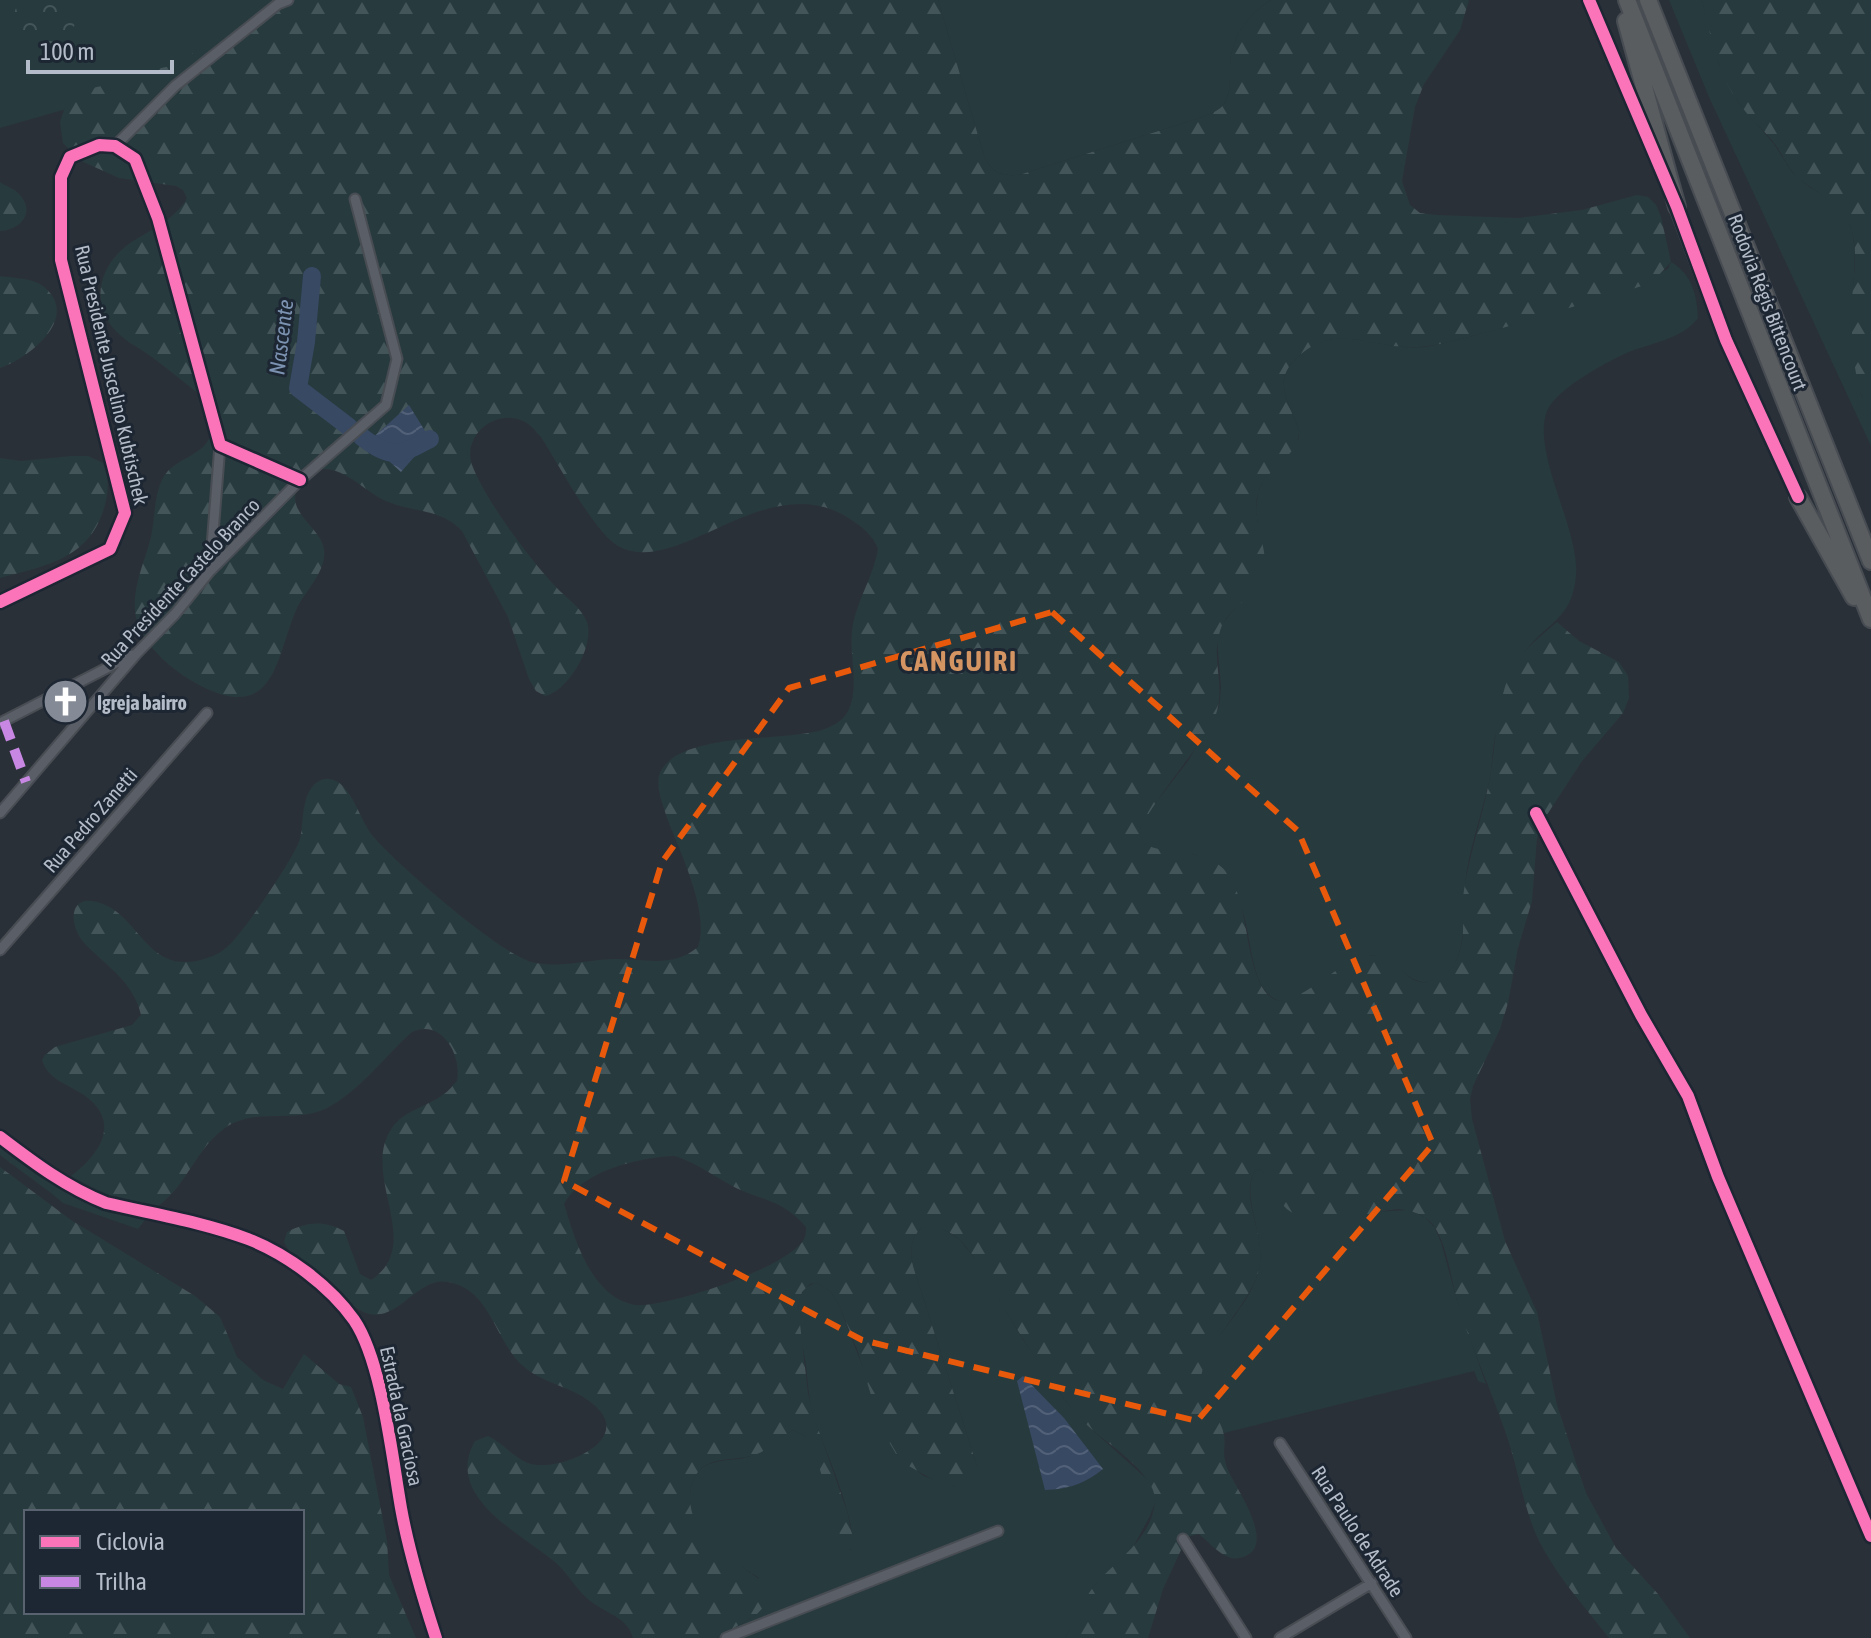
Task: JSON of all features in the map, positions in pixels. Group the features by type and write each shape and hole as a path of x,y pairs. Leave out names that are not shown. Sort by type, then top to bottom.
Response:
{"highway":[{"path":"1620,0 1677,207"},
{"name":"Rodovia Régis Bittencourt","path":"1627,0 1871,621"},
{"name":"Rodovia Régis Bittencourt","path":"1648,0 1865,533 1871,561"},
{"path":"1798,497 1871,621"}],"main road":[{"path":"1589,0 1677,207 1726,340 1798,497"},
{"name":"Estrada da Graciosa","path":"0,1137 49,1175 89,1196 106,1203 224,1231 269,1249 311,1277 338,1301 354,1320 366,1342 388,1430 419,1589 436,1638"}],"street":[{"path":"210,571 220,445 158,218 135,159 115,146 175,86 278,4 288,0"},
{"name":"Rua Presidente Juscelino Kubtischek","path":"0,602 110,549 125,513 61,260 61,177 70,157 99,145 115,146"},
{"name":"Rua Presidente Castelo Branco","path":"0,813 210,571 300,480 386,405 397,359 355,199"},
{"path":"220,445 300,480"},
{"path":"1,719 137,653"},
{"name":"Rua Pedro Zanetti","path":"0,950 207,713"},
{"path":"1536,813 1641,1015 1688,1096 1718,1177 1871,1536"},
{"name":"Rua Paulo de Adrade","path":"1280,1443 1406,1638"},
{"path":"726,1638 998,1531"},
{"path":"1183,1539 1246,1638"},
{"path":"1280,1638 1372,1583"}],"highlighted area":[{"path":"1052,612 1298,831 1433,1144 1197,1421 862,1340 564,1181 662,862 789,688"}],"green space":[{"path":"0,0 273,0 180,64 119,94 0,128"},
{"path":"21,0 69,0 75,16 74,29 67,40 46,51 24,43 14,22"},
{"path":"256,0 938,0 985,159 999,173 1019,175 1217,110 1228,95 1231,56 1237,37 1248,20 1271,0 1469,0 1460,30 1424,84 1415,107 1402,181 1410,205 1420,213 1436,215 1519,218 1582,210 1637,195 1648,197 1661,217 1671,262 1655,279 1642,286 1484,333 1418,347 1337,339 1307,350 1292,363 1284,380 1284,388 1299,431 1298,440 1289,455 1263,482 1257,501 1264,574 1256,590 1229,615 1220,631 1217,644 1219,692 1215,717 1149,813 1140,833 1144,844 1210,860 1230,877 1243,912 1255,971 1262,987 1272,998 1288,999 1299,995 1346,964 1373,955 1389,960 1416,981 1433,981 1450,970 1459,954 1463,935 1463,897 1490,777 1501,700 1513,668 1530,646 1557,622 1579,641 1619,662 1628,676 1629,698 1623,713 1582,761 1541,824 1532,901 1518,948 1508,1003 1470,1099 1472,1119 1505,1241 1537,1312 1557,1405 1586,1493 1616,1548 1658,1594 1690,1638 1609,1638 1557,1571 1533,1527 1508,1440 1459,1308 1439,1235 1430,1222 1412,1212 1397,1209 1337,1219 1306,1218 1283,1205 1260,1169 1254,1172 1250,1195 1260,1246 1258,1273 1212,1348 1201,1377 1204,1397 1223,1429 1228,1470 1252,1518 1256,1544 1251,1553 1233,1558 1199,1534 1187,1537 1163,1589 1148,1638 1065,1638 1090,1591 1132,1548 1147,1527 1155,1502 1154,1492 1140,1471 1088,1426 1064,1399 966,1246 951,1233 932,1227 921,1228 915,1237 912,1260 977,1466 978,1476 972,1486 955,1487 939,1483 907,1465 896,1454 881,1428 857,1349 839,1305 830,1291 817,1283 810,1284 802,1292 798,1307 808,1393 847,1511 854,1543 849,1552 843,1545 817,1460 805,1436 793,1430 757,1454 709,1464 698,1472 691,1487 692,1511 697,1525 718,1549 770,1588 771,1599 756,1615 717,1638 633,1638 622,1621 588,1599 555,1562 491,1512 469,1480 468,1461 475,1441 488,1436 528,1463 553,1464 596,1446 604,1436 606,1424 601,1412 583,1397 523,1366 505,1343 483,1305 474,1294 462,1287 437,1282 388,1312 377,1315 366,1313 342,1298 298,1261 284,1242 287,1232 294,1229 308,1224 329,1225 344,1231 360,1274 371,1280 386,1265 393,1248 393,1228 385,1187 384,1147 397,1122 444,1094 457,1081 453,1050 441,1034 423,1029 412,1032 357,1087 320,1111 248,1118 225,1128 205,1147 176,1189 149,1215 71,1176 98,1148 103,1137 102,1116 96,1105 84,1095 54,1077 42,1060 55,1047 132,1025 141,1015 126,985 80,937 74,920 77,906 91,901 103,904 128,922 148,945 173,961 189,962 217,954 241,932 280,875 300,839 309,792 318,782 329,779 337,781 349,793 372,835 402,865 474,926 517,956 532,962 553,964 617,959 659,961 689,954 698,947 700,917 692,882 660,797 660,773 673,758 695,748 713,743 819,731 842,719 848,711 853,692 851,641 854,620 878,549 870,535 850,519 819,506 787,505 756,512 668,548 642,552 618,546 598,527 535,430 523,421 502,418 483,427 476,435 470,454 472,465 487,495 521,544 587,622 587,643 583,655 571,677 562,686 545,696 536,691 508,617 462,531 445,518 386,501 330,469 305,476 295,495 299,511 321,541 324,557 315,580 297,608 270,678 260,690 246,696 227,696 203,687 178,672 144,636 135,612 135,599 160,485 169,470 207,442 210,434 209,415 200,395 113,328 106,317 100,293 106,271 120,251 170,218 187,198 183,190 176,186 119,178 79,160 63,143 60,122 65,107 83,90 180,64","holes":["675,1156 790,1212 806,1227 806,1234 794,1250 753,1273 673,1300 635,1305 620,1300 597,1281 577,1243 564,1204 584,1183 613,1168 645,1159"]},
{"path":"938,0 1271,0 1248,20 1237,37 1231,56 1228,95 1217,110 1203,117 1013,175 995,171 985,159"},
{"path":"1669,0 1702,0 1719,64 1738,102 1774,144 1792,172 1836,203 1845,213 1855,250 1852,328 1861,395 1871,414 1871,446 1709,97"},
{"path":"1702,0 1871,0 1871,414 1860,390 1854,359 1852,313 1855,255 1847,218 1834,204 1795,175 1775,144 1739,103 1720,67"},
{"path":"0,182 17,192 23,199 26,212 15,227 0,231"},
{"path":"1671,262 1689,279 1698,318 1676,335 1629,352 1584,377 1561,394 1547,411 1545,448 1571,536 1575,557 1574,590 1564,611 1523,655 1502,711 1495,735 1489,782 1467,870 1462,937 1456,961 1438,979 1428,982 1418,981 1382,958 1371,955 1293,999 1275,999 1266,992 1260,981 1243,912 1229,890 1196,855 1159,851 1143,844 1139,833 1143,819 1188,761 1219,707 1221,687 1217,639 1222,624 1240,602 1258,526 1258,492 1265,478 1299,438 1284,388 1287,371 1307,349 1323,341 1355,339 1406,347 1446,343 1577,304 1668,269"},
{"path":"0,276 39,283 54,298 57,310 54,323 37,346 0,368"},
{"path":"88,456 103,463 108,488 98,523 89,537 65,557 0,578 0,458 21,461"},
{"path":"0,1137 65,1173 51,1193 0,1155"},
{"path":"0,1167 71,1220 195,1296 220,1317 237,1357 263,1380 283,1389 304,1354 339,1384 351,1387 363,1417 387,1541 389,1575 416,1638 0,1638"},
{"path":"1260,1169 1268,1176 1282,1204 1372,1212 1408,1210 1425,1217 1435,1228 1441,1242 1458,1304 1486,1384 1478,1381 1474,1371 1224,1433 1203,1396 1201,1371 1212,1347 1248,1296 1259,1269 1259,1243 1250,1194 1254,1172"},
{"path":"65,1173 149,1215 138,1229 63,1203 51,1193"},
{"path":"933,1226 960,1240 977,1261 1022,1338 1065,1400 1088,1426 1148,1480 1155,1492 1150,1516 1132,1549 1095,1585 1065,1638 717,1638 756,1615 759,1578 713,1545 696,1523 691,1511 690,1492 694,1477 702,1468 751,1456 793,1430 805,1436 813,1448 850,1551 852,1540 846,1507 810,1401 798,1318 801,1295 807,1287 817,1283 830,1291 839,1305 896,1454 924,1476 955,1487 977,1466 913,1266 911,1250 915,1237 921,1228"}],"water":[{"path":"409,405 430,439 401,472 368,442"},
{"path":"1023,1376 1064,1418 1103,1469 1076,1485 1045,1490 1017,1381"}],"waterway":[{"name":"Nascente","path":"312,276 298,388 349,427"},
{"name":"Nascente","path":"362,437 381,449 395,453 430,439"}],"marked path":[{"path":"4,721 26,782"}],"cycle path":[{"path":"1589,0 1677,207 1726,340 1798,497"},
{"path":"0,602 110,549 125,513 61,260 61,177 70,157 99,145 115,146 135,159 158,218 220,445 300,480"},
{"path":"1536,813 1641,1015 1688,1096 1718,1177 1871,1536"},
{"path":"0,1137 38,1165 91,1197 213,1228 263,1245 307,1272 344,1307 364,1338 379,1384 408,1541 436,1638"}],"place":[{"name":"Igreja bairro","path":"66,702"}],"district":[{"name":"CANGUIRI","path":"959,661"}]}
